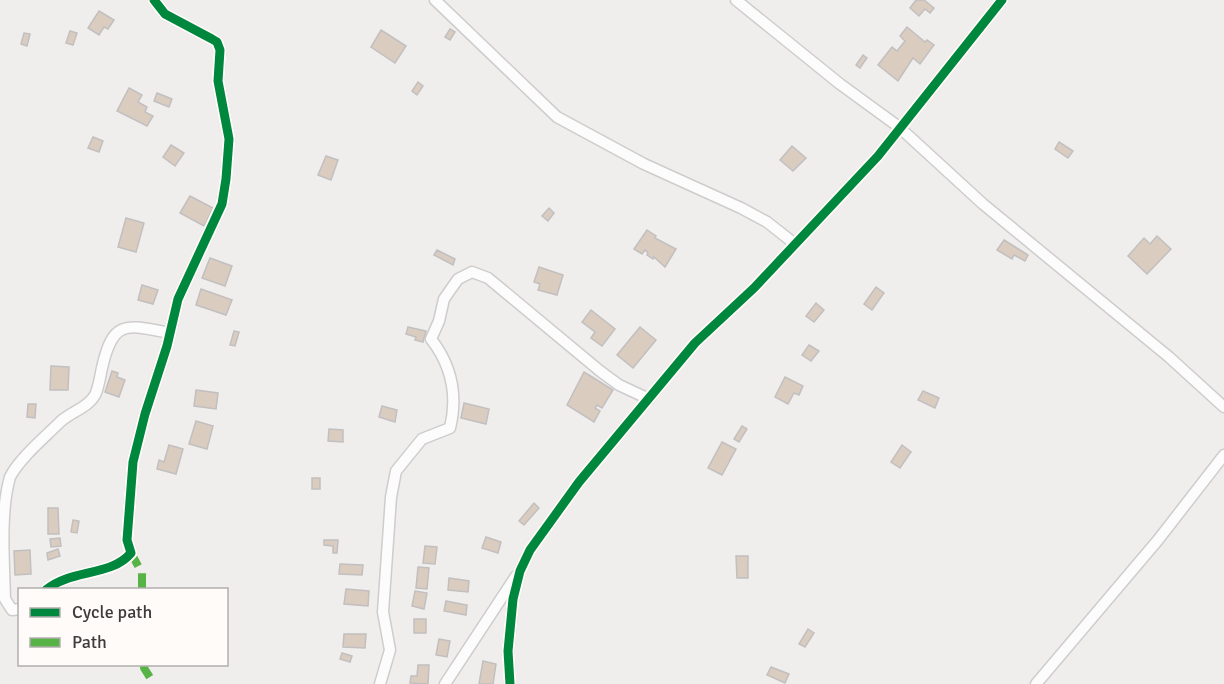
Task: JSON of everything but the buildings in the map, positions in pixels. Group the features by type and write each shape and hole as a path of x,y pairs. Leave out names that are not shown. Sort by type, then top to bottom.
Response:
{"street":[{"path":"50,588 69,577 124,562 131,553 127,540 133,462 178,299 222,204 229,139 219,81 220,50 217,42 165,14 154,0"},
{"path":"435,0 557,117 644,164 741,208 767,222 795,244"},
{"path":"736,0 840,84 899,126 983,204 1169,357 1224,407"},
{"path":"445,684 520,571 530,550 579,482 701,336 754,288 878,156 899,126 1002,0"},
{"path":"380,684 390,650 383,612 391,497 396,471 422,439 450,428 455,406 454,388 441,352 431,339 439,321 444,299 458,279 472,272 488,278 600,371 619,385 649,399"},
{"path":"18,609 12,610 5,599 1,521 11,476 60,422 88,403 96,394 109,343 116,332 122,327 136,326 170,333"},
{"path":"1036,684 1158,540 1224,455"},
{"path":"510,684 508,651 513,599 520,571"}],"marked path":[{"path":"131,553 142,573 142,588"},
{"path":"144,666 154,684"}],"cycle path":[{"path":"49,588 67,579 113,566 123,561 131,553 127,540 133,462 145,414 167,346 178,299 222,204 229,139 218,81 220,50 217,42 165,14 154,0"},
{"path":"510,684 508,651 513,599 520,571 530,550 579,482 695,343 754,288 878,156 1002,0"}]}
